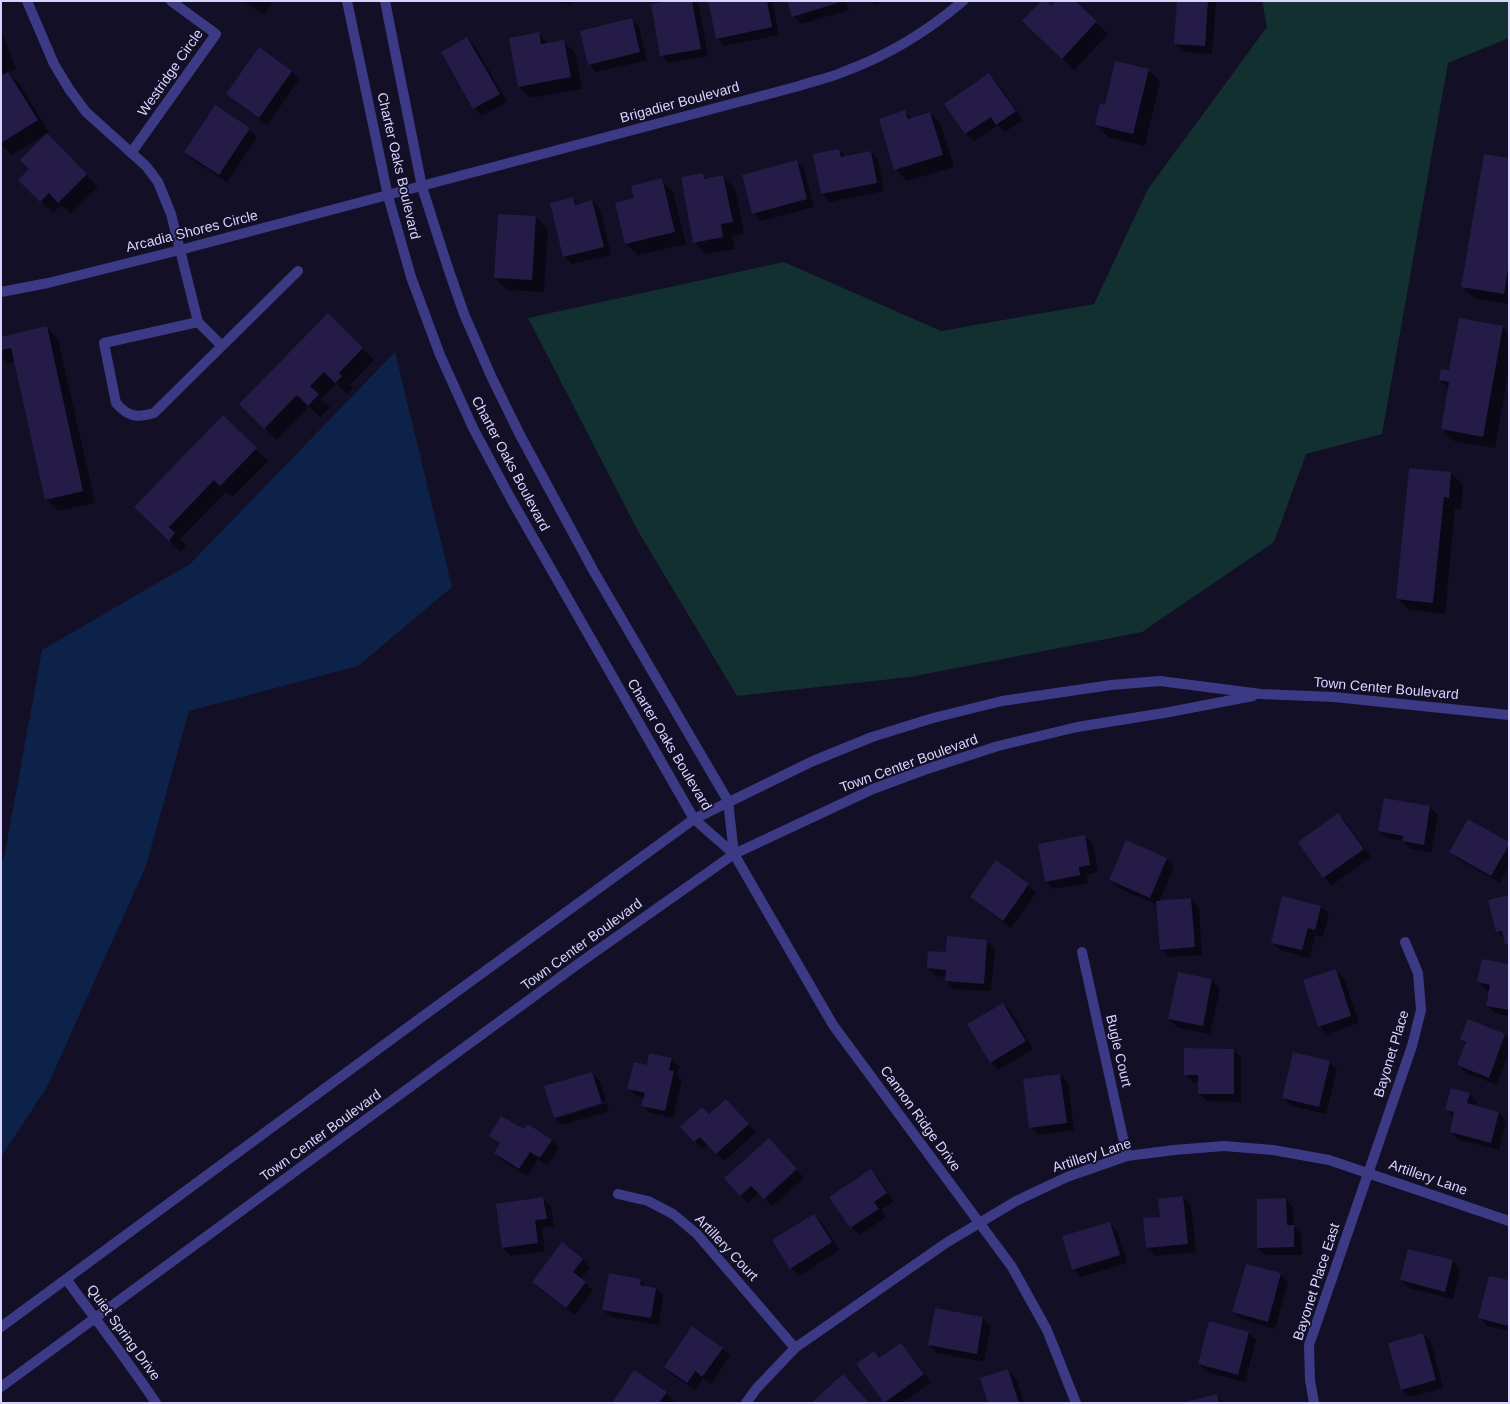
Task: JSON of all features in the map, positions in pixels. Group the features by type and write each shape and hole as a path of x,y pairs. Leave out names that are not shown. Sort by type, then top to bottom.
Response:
{"street":[{"path":"27,1 54,64 69,89 86,112 146,166 158,182 171,214 198,322 222,346"},
{"name":"Westridge Circle","path":"131,153 216,34 171,1"},
{"name":"Charter Oaks Boulevard","path":"347,1 388,196 411,277 440,355 473,428 511,499 694,819 734,854"},
{"name":"Charter Oaks Boulevard","path":"385,1 422,187 464,314 513,422 593,570 728,801 734,854"},
{"name":"Brigadier Boulevard","path":"388,196 799,86 844,72 896,48 943,18 962,1"},
{"name":"Arcadia Shores Circle","path":"1,292 48,283 388,196"},
{"path":"198,322 104,343 116,403 123,410 133,415 143,416 154,413 298,271"},
{"name":"Town Center Boulevard","path":"1,1327 694,819 812,761 872,737 933,718 1002,701 1111,684 1160,680 1261,694 1334,697 1509,715"},
{"name":"Town Center Boulevard","path":"1,1387 578,964 734,854 873,789 924,770 998,746 1077,727 1164,713 1261,694"},
{"name":"Cannon Ridge Drive","path":"734,854 833,1025 1012,1267 1047,1330 1076,1403"},
{"name":"Bayonet Place","path":"1368,1173 1412,1046 1421,1010 1418,973 1405,942"},
{"name":"Bugle Court","path":"1082,952 1128,1156"},
{"name":"Artillery Lane","path":"746,1403 757,1388 795,1348 946,1244 1016,1201 1067,1177 1128,1156 1174,1150 1224,1146 1273,1150 1329,1160 1509,1221"},
{"name":"Bayonet Place East","path":"1314,1403 1310,1380 1309,1345 1368,1173"},
{"name":"Artillery Court","path":"618,1194 648,1201 673,1214 697,1234 795,1348"},
{"name":"Quiet Spring Drive","path":"66,1279 132,1367 156,1403"}],"green space":[{"path":"1262,1 1509,1 1509,38 1448,63 1382,434 1306,454 1274,542 1142,632 910,677 737,696 638,531 528,318 784,262 941,331 1094,304 1148,189 1267,27"}],"water":[{"path":"395,352 452,587 358,666 189,711 146,866 47,1087 1,1157 1,862 4,858 42,650 190,564"}],"building":[{"path":"669,1 692,1 701,49 660,56 651,4"},
{"path":"708,1 767,1 772,27 716,39"},
{"path":"787,1 844,1 792,17"},
{"path":"1041,1 1046,1 1052,6 1056,1 1075,1 1097,21 1062,59 1022,21"},
{"path":"1177,1 1208,1 1205,46 1174,44"},
{"path":"632,18 640,52 588,65 580,31"},
{"path":"539,32 541,44 564,40 571,77 518,87 509,38"},
{"path":"467,37 500,94 473,109 441,52"},
{"path":"259,47 292,71 259,118 226,94"},
{"path":"1115,61 1149,69 1133,134 1095,125 1100,103 1105,105"},
{"path":"8,72 38,120 1,143 1,76"},
{"path":"989,73 1016,111 996,125 991,117 965,134 944,104"},
{"path":"215,105 250,128 219,175 184,152"},
{"path":"905,110 908,119 930,112 943,155 894,170 879,119"},
{"path":"47,133 87,174 58,203 49,193 40,202 18,180 29,169 20,160"},
{"path":"839,149 841,157 871,151 877,183 821,194 813,154"},
{"path":"1484,154 1509,158 1509,262 1504,294 1461,287"},
{"path":"797,160 807,199 752,214 742,175"},
{"path":"703,173 704,179 723,175 733,222 721,224 723,237 693,243 681,177"},
{"path":"662,178 675,232 625,244 615,203 634,198 631,186"},
{"path":"573,197 575,205 592,200 604,247 563,257 550,203"},
{"path":"498,214 536,216 532,280 494,278"},
{"path":"328,313 363,348 339,373 342,376 335,383 324,372 310,386 319,394 308,406 297,395 264,429 239,404"},
{"path":"1459,318 1503,326 1483,437 1441,429 1449,382 1439,380 1441,369 1449,370"},
{"path":"47,326 83,491 45,500 11,348 1,350 1,337"},
{"path":"223,415 257,448 220,486 214,480 169,527 175,533 169,541 134,507"},
{"path":"1409,468 1451,472 1449,498 1444,497 1433,603 1396,599"},
{"path":"1384,798 1430,806 1424,845 1402,841 1403,836 1378,831"},
{"path":"1338,813 1364,849 1323,878 1298,842"},
{"path":"1468,819 1509,842 1509,845 1491,876 1449,852"},
{"path":"1085,835 1090,865 1079,867 1080,875 1045,882 1038,844"},
{"path":"1126,840 1167,858 1150,898 1109,880"},
{"path":"996,860 1029,884 1003,921 970,897"},
{"path":"1509,895 1509,944 1505,945 1502,931 1496,932 1488,900"},
{"path":"1282,896 1321,906 1315,930 1308,928 1302,950 1271,943"},
{"path":"1191,898 1195,947 1160,950 1156,901"},
{"path":"947,936 987,940 984,984 945,981 946,970 927,968 928,951 946,952"},
{"path":"1482,959 1509,964 1509,1010 1486,1006 1490,985 1477,982"},
{"path":"1336,969 1351,1016 1318,1027 1303,980"},
{"path":"1178,972 1212,979 1203,1026 1168,1019"},
{"path":"1003,1003 1026,1041 990,1063 967,1024"},
{"path":"1468,1019 1505,1034 1489,1078 1457,1065 1466,1042 1460,1039"},
{"path":"1184,1048 1234,1049 1234,1094 1198,1094 1198,1075 1184,1075"},
{"path":"1293,1052 1330,1061 1319,1107 1282,1098"},
{"path":"649,1053 672,1058 669,1070 674,1071 665,1111 641,1106 645,1093 627,1089 634,1062 647,1065"},
{"path":"592,1072 602,1103 554,1118 544,1086"},
{"path":"1060,1074 1067,1123 1029,1128 1023,1079"},
{"path":"1451,1088 1470,1093 1467,1103 1499,1112 1491,1143 1450,1132 1454,1112 1445,1110"},
{"path":"726,1099 749,1124 716,1154 700,1137 694,1142 680,1127 702,1107 709,1114"},
{"path":"501,1116 524,1129 528,1124 552,1140 540,1158 530,1152 519,1169 494,1153 500,1143 489,1136"},
{"path":"769,1138 797,1169 764,1199 751,1186 740,1196 724,1178"},
{"path":"871,1169 887,1193 874,1202 879,1209 850,1228 829,1197"},
{"path":"1183,1196 1188,1244 1146,1248 1143,1218 1160,1217 1158,1199"},
{"path":"543,1197 547,1219 535,1220 538,1243 502,1248 496,1204"},
{"path":"1286,1198 1287,1225 1294,1225 1294,1247 1257,1248 1257,1199"},
{"path":"814,1214 832,1242 790,1269 772,1240"},
{"path":"1110,1222 1120,1255 1072,1270 1062,1236"},
{"path":"562,1242 583,1259 573,1272 586,1282 566,1308 532,1282"},
{"path":"1408,1249 1453,1260 1445,1292 1400,1280"},
{"path":"1246,1264 1281,1273 1268,1322 1232,1312"},
{"path":"609,1273 641,1279 640,1285 656,1288 651,1318 602,1310"},
{"path":"1489,1276 1509,1280 1509,1326 1478,1318"},
{"path":"935,1308 983,1317 977,1354 928,1345"},
{"path":"1209,1321 1249,1332 1238,1375 1198,1364"},
{"path":"692,1326 723,1348 702,1377 695,1371 687,1383 664,1367"},
{"path":"1423,1333 1436,1380 1401,1390 1388,1343"},
{"path":"901,1343 924,1374 884,1403 856,1364 874,1351 879,1358"},
{"path":"1008,1369 1019,1403 988,1403 980,1378"},
{"path":"634,1370 667,1392 659,1403 612,1403"},
{"path":"843,1374 868,1402 867,1403 811,1403"},
{"path":"1217,1394 1219,1403 1189,1403 1189,1401"}]}
